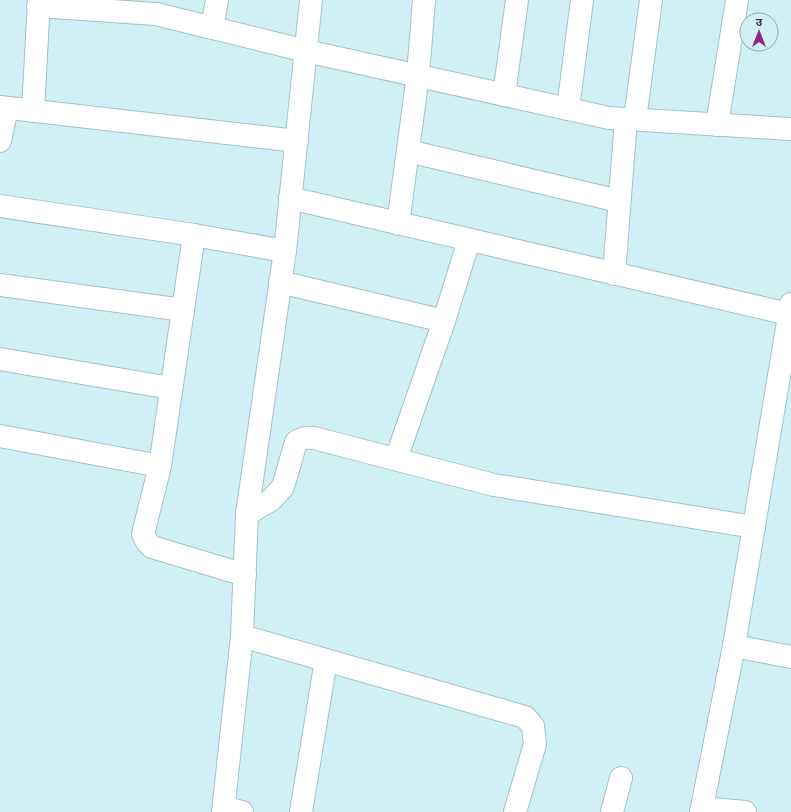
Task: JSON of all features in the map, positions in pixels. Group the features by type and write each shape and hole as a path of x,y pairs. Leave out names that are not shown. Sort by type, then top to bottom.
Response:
{"street":[{"path":"212,27 217,0"},
{"path":"230,810 242,636 247,514 284,251 311,0"},
{"path":"398,224 418,76 424,0"},
{"path":"504,95 517,0"},
{"path":"568,109 582,0"},
{"path":"614,274 619,201 651,0"},
{"path":"717,124 737,0"},
{"path":"32,111 38,3 156,14 306,51 609,118 791,129"},
{"path":"0,141 4,108 297,141"},
{"path":"408,151 619,201"},
{"path":"290,198 614,274 790,309 734,646 701,810 745,812"},
{"path":"0,206 194,235 284,251"},
{"path":"194,235 160,466 143,534 147,542 152,547 245,575"},
{"path":"396,459 444,321 469,240"},
{"path":"280,282 444,321"},
{"path":"0,285 183,310"},
{"path":"0,359 171,388"},
{"path":"0,436 160,466"},
{"path":"247,514 271,500 283,487 296,442 301,438 314,438 494,485 754,526"},
{"path":"242,636 525,717 533,726 535,744 515,812"},
{"path":"734,646 791,657"},
{"path":"301,812 326,660"},
{"path":"612,812 621,778"}]}
